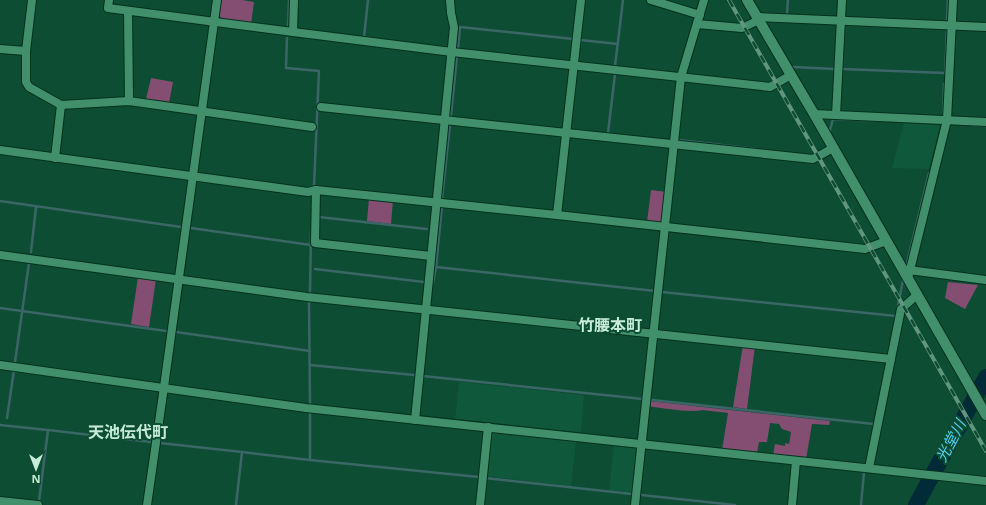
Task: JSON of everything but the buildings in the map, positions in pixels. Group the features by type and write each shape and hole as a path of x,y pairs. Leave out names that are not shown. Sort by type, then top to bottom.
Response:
{"street":[{"path":"32,0 26,51 26,82 29,87 61,105 129,101 312,127"},
{"path":"109,0 108,8 128,11 452,52 770,87 791,75"},
{"path":"147,505 217,0"},
{"path":"292,32 294,0"},
{"path":"415,420 452,52 454,27 450,0"},
{"path":"557,215 581,0"},
{"path":"651,0 699,19 742,28 758,18 841,20 986,28"},
{"path":"635,505 682,77 704,0"},
{"path":"747,0 886,241 908,274 917,295 986,414"},
{"path":"836,115 842,0"},
{"path":"908,274 947,120 953,0"},
{"path":"128,11 129,101"},
{"path":"0,49 26,51"},
{"path":"55,158 61,105"},
{"path":"321,107 814,159 833,148"},
{"path":"814,114 986,122"},
{"path":"0,150 308,192 316,190 436,202 866,249 886,241"},
{"path":"316,190 315,243 431,256"},
{"path":"0,255 307,297 890,358"},
{"path":"908,274 986,280"},
{"path":"869,468 901,309 917,295"},
{"path":"0,365 306,408 986,481"},
{"path":"480,505 488,427"},
{"path":"792,505 796,460"},
{"path":"0,501 38,505"}],"shaded area":[{"path":"221,0 242,0 254,2 251,24 223,20 219,15"},
{"path":"151,78 173,82 169,103 146,99"},
{"path":"904,123 940,125 929,169 892,168"},
{"path":"651,190 667,192 664,222 661,224 647,222"},
{"path":"369,198 393,200 391,224 367,221"},
{"path":"138,277 156,279 149,327 131,324"},
{"path":"948,282 978,285 965,309 945,298"},
{"path":"743,345 755,346 747,409 733,407"},
{"path":"459,382 584,395 581,432 455,419"},
{"path":"649,401 830,421 829,425 812,424 806,459 773,455 775,444 785,446 785,443 789,444 791,432 782,429 779,424 770,423 767,442 759,442 757,453 722,450 728,413 702,410 684,411 654,407 648,406"},
{"path":"490,432 576,441 571,486 485,476"},
{"path":"614,446 640,448 635,493 609,490"}],"water":[{"path":"986,370 986,392 981,401 974,391"}],"waterway":[{"path":"288,28 289,0"},
{"path":"364,37 368,0"},
{"path":"615,66 623,0"},
{"path":"787,14 788,0"},
{"path":"947,21 948,0"},
{"path":"458,49 460,27 573,39"},
{"path":"945,74 947,30"},
{"path":"287,38 286,68 319,71 314,186"},
{"path":"580,40 618,44"},
{"path":"451,115 457,56"},
{"path":"793,67 835,69"},
{"path":"842,69 945,73"},
{"path":"608,133 615,74"},
{"path":"943,117 944,84"},
{"path":"830,130 833,119 885,121"},
{"path":"442,198 450,125"},
{"path":"972,125 986,126"},
{"path":"679,140 756,149"},
{"path":"907,263 929,173"},
{"path":"0,201 181,227"},
{"path":"433,283 442,206"},
{"path":"31,252 36,207"},
{"path":"319,217 427,229"},
{"path":"191,228 311,245"},
{"path":"310,292 311,232"},
{"path":"15,362 29,263"},
{"path":"436,267 655,291 655,293"},
{"path":"315,269 424,282"},
{"path":"897,311 903,280"},
{"path":"662,292 896,316"},
{"path":"309,302 310,404"},
{"path":"0,308 166,331"},
{"path":"176,332 310,351"},
{"path":"310,365 414,375"},
{"path":"7,418 14,370"},
{"path":"423,376 643,399"},
{"name":"光堂川","path":"916,505 986,377"},
{"path":"652,400 874,424"},
{"path":"310,413 310,460"},
{"path":"0,425 151,442"},
{"path":"39,501 48,430"},
{"path":"160,443 479,477"},
{"path":"236,505 242,452"},
{"path":"861,505 864,472"},
{"path":"485,478 632,494"},
{"path":"641,495 735,505"}],"railway":[{"path":"729,0 986,451"}],"district":[{"name":"竹腰本町","path":"610,325"},
{"name":"天池伝代町","path":"128,432"}]}
